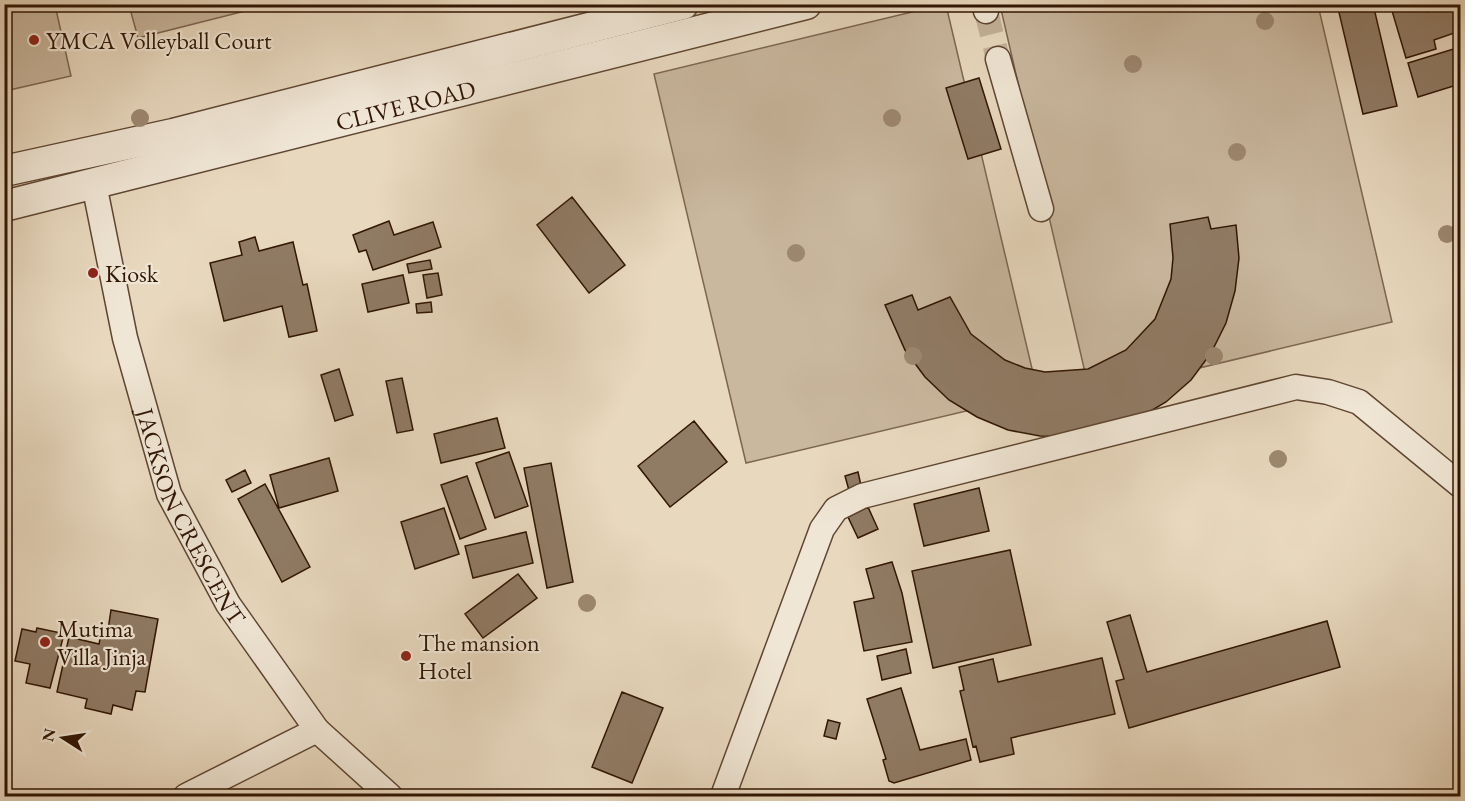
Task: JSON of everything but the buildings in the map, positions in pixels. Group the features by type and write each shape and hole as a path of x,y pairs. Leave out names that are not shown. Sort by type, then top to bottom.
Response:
{"street":[{"name":"CLIVE ROAD","path":"4,171 173,134 683,4"},
{"name":"CLIVE ROAD","path":"4,206 202,154 806,4"},
{"path":"998,59 1041,209"},
{"name":"JACKSON CRESCENT","path":"94,184 125,338 169,494 228,604 317,730 390,796"},
{"path":"723,796 822,529 836,509 862,496 1296,387 1328,392 1359,402 1461,485"},
{"path":"186,796 317,730"}],"shaded area":[{"path":"129,4 269,5 138,38"},
{"name":"YMCA Volleyball Court","path":"4,5 55,5 71,76 5,91"},
{"path":"946,5 1038,394 746,463 654,74"},
{"path":"1000,5 1318,5 1392,322 1090,394"}],"tunnel":[{"path":"986,11 998,59"}],"place":[{"name":"YMCA Volleyball Court","path":"34,40"},
{"name":"Kiosk","path":"93,273"},
{"name":"Mutima Villa Jinja","path":"45,642"},
{"name":"The mansion Hotel","path":"406,656"}]}
